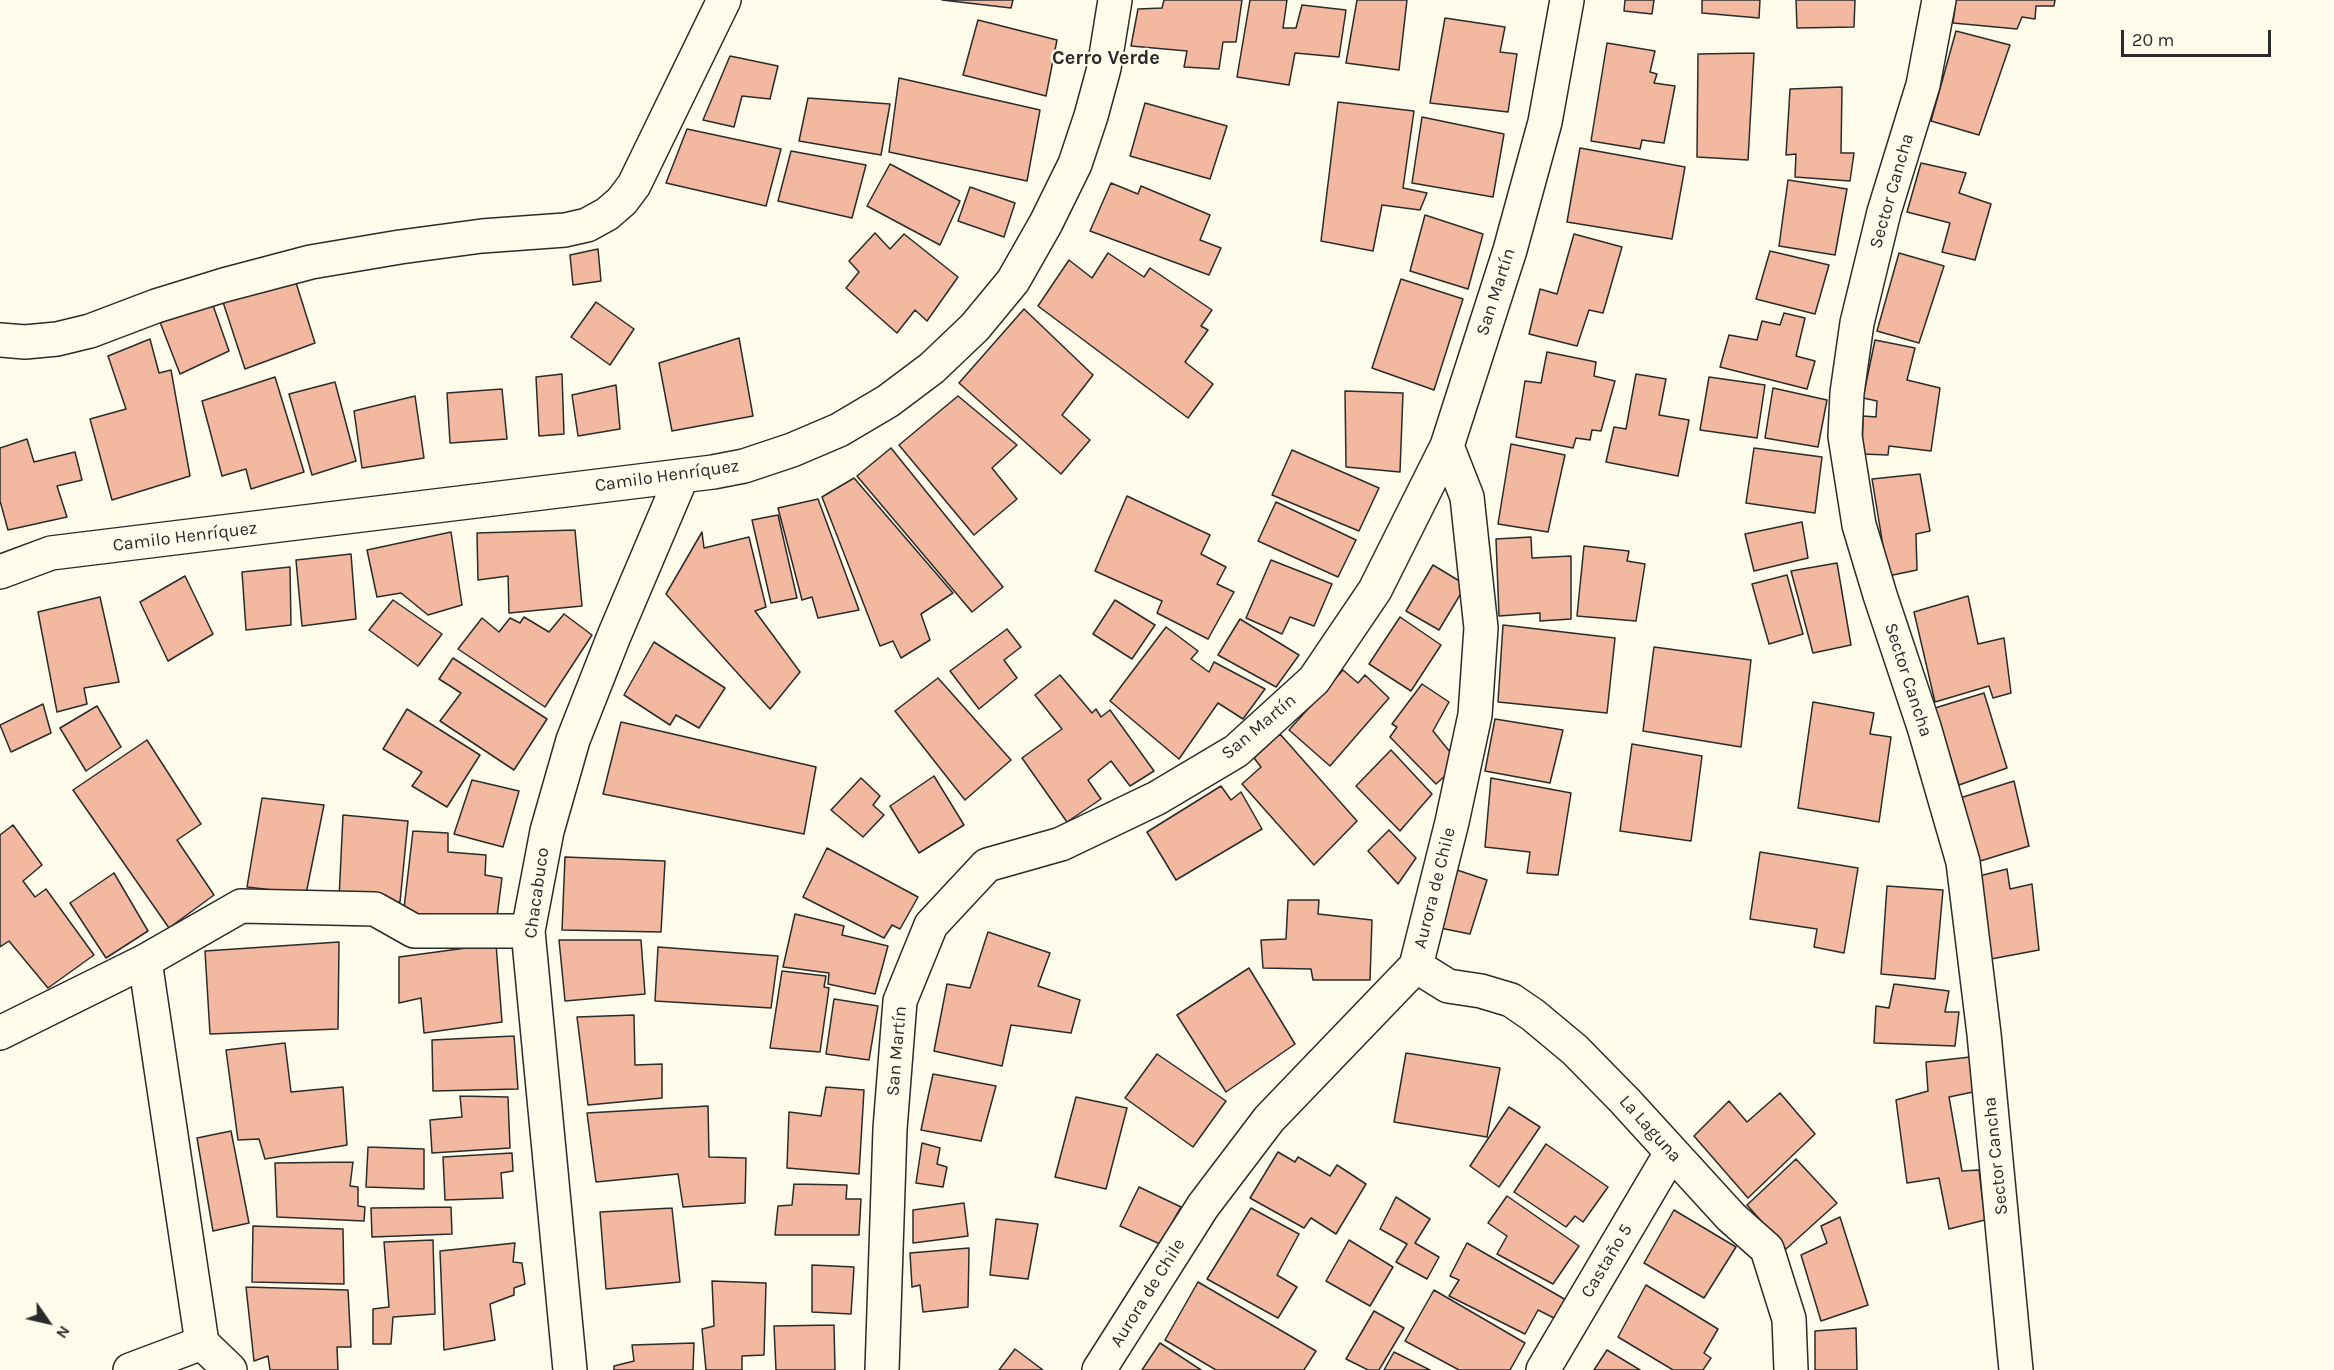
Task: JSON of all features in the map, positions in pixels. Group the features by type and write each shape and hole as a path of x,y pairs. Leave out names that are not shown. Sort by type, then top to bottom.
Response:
{"street":[{"path":"0,340 25,342 57,339 90,331 156,306 311,262 482,236 565,230 587,225 607,214 622,201 634,185 724,0"},
{"name":"Camilo Henríquez","path":"0,572 51,553 682,476 744,466 792,450 838,430 888,401 932,368 975,327 1013,281 1047,224 1075,164 1104,68 1114,0"},
{"name":"San Martín","path":"882,1370 890,1129 900,1000 931,925 987,865 1061,844 1157,798 1236,751 1314,680 1375,590 1447,446 1510,250 1545,122 1567,0"},
{"name":"Sector Cancha","path":"1940,0 1923,85 1884,212 1857,322 1847,393 1845,436 1859,525 1924,727 1963,862 1984,1034 2016,1370"},
{"name":"Aurora de Chile","path":"1099,1370 1203,1206 1269,1119 1416,966 1475,716 1481,628 1467,497 1447,446"},
{"name":"Chacabuco","path":"570,1370 528,931 546,831 573,740 682,476"},
{"path":"0,1033 145,961 241,906 375,909 414,931 528,931"},
{"path":"145,961 202,1342 230,1370"},
{"name":"La Laguna","path":"1416,966 1448,986 1481,991 1511,1000 1533,1015 1575,1050 1731,1216 1767,1249 1789,1319 1791,1370"},
{"name":"Castaño 5","path":"1543,1370 1671,1153"},
{"path":"130,1370 202,1342"}],"building":[{"path":"942,0 1013,0 1011,8"},
{"path":"1164,0 1242,0 1236,42 1223,42 1219,69 1184,67 1187,51 1131,46 1138,9 1162,8"},
{"path":"1250,0 1287,0 1283,28 1296,28 1302,5 1346,10 1339,57 1295,53 1289,85 1237,77"},
{"path":"1357,0 1407,0 1399,70 1346,63"},
{"path":"1625,0 1654,0 1652,14 1624,11"},
{"path":"1702,0 1760,0 1759,18 1702,13"},
{"path":"1796,0 1855,0 1854,27 1797,28"},
{"path":"1956,0 2055,0 2054,6 2036,6 2035,19 2022,17 2017,29 1953,23"},
{"path":"1445,18 1505,27 1500,52 1517,54 1508,112 1430,103"},
{"path":"978,20 1057,40 1046,96 963,75"},
{"path":"1956,31 2010,45 1979,135 1931,121"},
{"path":"1607,43 1655,51 1650,72 1657,74 1654,83 1675,86 1664,143 1642,140 1640,149 1591,141"},
{"path":"1754,53 1748,160 1697,157 1698,54"},
{"path":"730,56 778,66 770,99 742,96 734,127 703,120"},
{"path":"899,78 1040,110 1027,181 889,152"},
{"path":"1842,87 1841,153 1854,153 1850,181 1795,177 1796,154 1786,155 1790,89"},
{"path":"808,98 890,104 881,155 799,141"},
{"path":"1338,102 1414,111 1403,188 1427,193 1420,210 1382,205 1373,251 1321,241"},
{"path":"1145,103 1227,126 1210,179 1130,156"},
{"path":"1422,117 1504,134 1493,197 1412,183"},
{"path":"687,129 781,149 766,206 666,183"},
{"path":"1580,148 1685,167 1672,239 1567,222"},
{"path":"791,151 866,165 852,218 778,201"},
{"path":"1921,163 1966,173 1959,193 1991,204 1975,260 1942,252 1950,223 1907,212"},
{"path":"890,164 960,201 940,245 867,206"},
{"path":"1788,180 1847,189 1835,255 1779,246"},
{"path":"1111,183 1138,194 1141,186 1210,215 1200,240 1221,248 1209,275 1090,231"},
{"path":"970,187 1015,203 1004,237 958,221"},
{"path":"1425,215 1483,234 1468,289 1410,271"},
{"path":"875,233 890,249 904,234 958,277 927,321 915,310 897,333 846,288 859,272 849,261"},
{"path":"1574,234 1622,247 1603,313 1589,310 1577,346 1529,334 1540,289 1557,294"},
{"path":"598,249 601,281 573,285 570,255"},
{"path":"1770,251 1829,265 1815,314 1756,299"},
{"path":"1108,253 1144,277 1150,268 1212,310 1201,326 1208,330 1185,362 1213,384 1188,418 1038,306 1069,260 1092,278"},
{"path":"1899,253 1944,266 1919,343 1877,331"},
{"path":"292,270 315,343 245,369 220,293"},
{"path":"1401,279 1463,299 1434,390 1372,368"},
{"path":"209,294 229,351 180,374 158,317"},
{"path":"596,302 634,329 610,365 571,337"},
{"path":"1024,309 1093,375 1062,415 1090,440 1061,474 959,383"},
{"path":"1784,313 1805,318 1796,356 1815,361 1807,389 1720,367 1729,335 1757,340 1762,321 1780,325"},
{"path":"739,338 753,416 672,431 659,363"},
{"path":"150,339 159,373 171,370 190,476 112,500 90,419 126,409 108,356"},
{"path":"1875,340 1915,348 1907,380 1940,388 1931,451 1889,446 1888,455 1862,454 1863,416 1876,417 1877,401 1863,398"},
{"path":"1547,352 1596,362 1594,376 1615,381 1601,431 1592,430 1590,440 1576,438 1573,448 1516,437 1525,381 1541,383"},
{"path":"562,374 564,434 539,436 536,377"},
{"path":"1636,374 1666,379 1659,415 1689,420 1678,476 1606,462 1614,427 1626,429"},
{"path":"275,377 304,472 251,489 246,469 222,476 202,401"},
{"path":"1709,377 1765,385 1757,438 1700,430"},
{"path":"335,382 356,461 312,475 289,394"},
{"path":"616,385 620,429 578,436 572,395"},
{"path":"1773,388 1827,400 1818,447 1765,438"},
{"path":"502,389 507,439 450,443 447,393"},
{"path":"1345,391 1403,393 1400,472 1346,467"},
{"path":"415,396 424,458 362,468 354,411"},
{"path":"958,396 1017,445 992,468 1017,499 974,535 899,445"},
{"path":"27,439 34,462 75,452 82,480 57,486 67,517 8,530 0,501 0,448"},
{"path":"1511,444 1565,455 1548,532 1498,524"},
{"path":"891,448 1003,587 972,612 857,476"},
{"path":"1754,448 1822,457 1815,513 1746,503"},
{"path":"1292,450 1379,488 1359,531 1272,495"},
{"path":"1920,474 1930,531 1916,534 1917,570 1888,576 1872,479"},
{"path":"854,478 953,593 921,614 930,640 901,658 893,641 880,646 822,497"},
{"path":"1127,496 1210,535 1201,554 1226,567 1217,584 1234,592 1208,639 1157,613 1162,601 1095,571"},
{"path":"818,499 859,610 818,618 812,597 802,600 778,508"},
{"path":"1276,502 1356,540 1338,577 1258,541"},
{"path":"778,515 797,598 771,603 752,520"},
{"path":"1802,522 1808,558 1754,571 1745,534"},
{"path":"575,530 582,606 509,613 508,576 478,580 477,533"},
{"path":"451,532 462,605 428,615 401,593 377,597 367,550"},
{"path":"702,532 704,548 749,537 766,607 755,611 800,672 770,709 666,594"},
{"path":"1531,537 1532,558 1571,556 1571,619 1540,621 1540,613 1499,616 1496,539"},
{"path":"1584,546 1629,551 1627,561 1645,564 1636,621 1577,616"},
{"path":"351,554 356,619 302,626 296,560"},
{"path":"1271,560 1332,584 1314,626 1290,617 1282,634 1246,618"},
{"path":"1837,563 1851,645 1813,653 1791,571"},
{"path":"1433,565 1466,585 1439,630 1406,611"},
{"path":"290,567 291,625 246,630 242,572"},
{"path":"1787,575 1803,634 1769,644 1752,584"},
{"path":"185,576 213,634 168,661 140,602"},
{"path":"1968,596 1978,644 2004,638 2011,693 1993,698 1989,686 1935,702 1914,612"},
{"path":"100,597 119,682 84,688 87,704 57,712 38,612"},
{"path":"393,600 442,634 418,666 369,630"},
{"path":"1115,600 1155,625 1132,659 1093,634"},
{"path":"564,614 592,635 545,707 458,649 482,618 499,632 510,618 520,623 524,617 549,632"},
{"path":"1400,617 1441,645 1411,691 1369,664"},
{"path":"1240,619 1299,655 1276,687 1218,655"},
{"path":"1503,625 1615,638 1607,713 1498,702"},
{"path":"1166,627 1198,651 1191,659 1209,672 1214,662 1265,689 1243,719 1218,703 1179,759 1110,701"},
{"path":"1007,629 1021,647 1004,660 1017,678 979,709 950,671"},
{"path":"654,642 725,688 699,728 676,715 670,725 624,695"},
{"path":"1654,647 1751,660 1741,747 1643,731"},
{"path":"453,658 547,719 514,770 440,721 461,693 439,679"},
{"path":"1343,670 1358,683 1365,675 1389,698 1330,766 1289,730"},
{"path":"1060,675 1092,713 1096,709 1101,717 1110,710 1154,771 1130,786 1111,761 1088,780 1101,799 1067,822 1022,758 1062,729 1035,695"},
{"path":"938,678 1011,760 965,800 895,711"},
{"path":"1422,684 1449,702 1433,731 1459,763 1436,784 1390,737 1397,727 1392,724"},
{"path":"1984,693 2007,768 1959,785 1935,708"},
{"path":"1813,702 1874,713 1870,734 1891,737 1879,822 1798,808"},
{"path":"43,704 51,733 11,752 0,725"},
{"path":"97,706 121,747 86,771 60,728"},
{"path":"407,709 480,755 447,807 412,786 422,772 383,749"},
{"path":"1495,719 1563,730 1550,783 1485,771"},
{"path":"621,722 816,767 804,834 603,794"},
{"path":"1280,734 1357,821 1314,865 1242,784 1261,767 1254,758"},
{"path":"147,740 201,824 177,840 214,895 169,928 73,790"},
{"path":"1632,744 1702,756 1691,841 1620,831"},
{"path":"1391,750 1432,794 1400,831 1356,786"},
{"path":"934,776 964,825 919,853 890,806"},
{"path":"861,778 880,796 873,805 884,815 863,837 831,810"},
{"path":"1491,778 1571,793 1558,875 1527,873 1530,852 1485,847"},
{"path":"472,780 519,791 503,847 454,834"},
{"path":"2014,781 2029,846 1977,862 1960,798"},
{"path":"1221,786 1231,800 1241,792 1262,829 1176,880 1147,832"},
{"path":"262,798 324,805 306,894 247,887"},
{"path":"343,815 408,821 400,902 339,899"},
{"path":"13,825 42,865 23,881 35,897 46,889 94,955 48,988 9,941 0,947 0,835"},
{"path":"1389,830 1416,858 1398,884 1368,851"},
{"path":"413,831 448,833 448,852 486,855 485,875 502,878 496,924 403,917"},
{"path":"827,848 918,897 900,929 892,925 884,938 803,897"},
{"path":"1760,852 1858,868 1844,953 1814,947 1817,929 1750,919"},
{"path":"565,857 665,861 661,932 562,930"},
{"path":"2007,869 2010,889 2032,884 2039,950 1991,959 1979,876"},
{"path":"1457,870 1487,880 1470,934 1440,928"},
{"path":"114,873 148,931 106,958 70,903"},
{"path":"1887,886 1943,890 1935,979 1881,974"},
{"path":"1288,900 1319,900 1318,914 1372,920 1370,980 1313,980 1311,969 1263,968 1261,940 1286,939"},
{"path":"795,914 844,926 842,935 888,946 875,994 828,984 829,973 783,967"},
{"path":"988,932 1050,953 1038,986 1080,1000 1071,1033 1011,1025 1002,1066 934,1051 947,984 970,988"},
{"path":"559,940 641,940 645,994 565,1001"},
{"path":"339,942 338,1029 210,1034 205,951"},
{"path":"496,944 502,1022 424,1033 421,998 399,1003 399,957"},
{"path":"658,947 778,956 771,1008 655,1001"},
{"path":"1249,968 1295,1044 1226,1092 1177,1015"},
{"path":"782,971 826,976 824,987 829,988 820,1052 770,1048"},
{"path":"1894,984 1949,991 1945,1012 1959,1012 1955,1046 1874,1043 1876,1006 1889,1008"},
{"path":"834,999 878,1006 869,1060 826,1054"},
{"path":"634,1015 635,1065 662,1064 662,1098 588,1105 577,1017"},
{"path":"514,1036 518,1089 433,1091 432,1040"},
{"path":"285,1043 291,1092 343,1087 347,1145 265,1159 259,1139 238,1140 226,1050"},
{"path":"1406,1053 1500,1068 1487,1137 1394,1122"},
{"path":"1157,1054 1226,1101 1193,1147 1125,1098"},
{"path":"1970,1057 1973,1092 1949,1097 1962,1171 1979,1170 1985,1220 1949,1229 1939,1178 1907,1183 1896,1100 1928,1091 1926,1062"},
{"path":"933,1074 996,1086 981,1141 921,1130"},
{"path":"826,1087 864,1090 859,1174 787,1168 789,1112 821,1116"},
{"path":"1780,1093 1815,1134 1748,1198 1694,1136 1729,1101 1747,1122"},
{"path":"460,1096 508,1097 510,1148 432,1153 430,1120 462,1117"},
{"path":"1076,1097 1127,1108 1106,1189 1055,1177"},
{"path":"708,1106 709,1157 746,1158 745,1203 683,1207 678,1174 596,1182 587,1113"},
{"path":"1509,1107 1540,1127 1499,1187 1470,1166"},
{"path":"231,1131 249,1223 213,1231 197,1138"},
{"path":"922,1143 940,1148 937,1164 947,1167 943,1187 916,1183"},
{"path":"1546,1144 1608,1187 1583,1222 1575,1216 1566,1227 1514,1192"},
{"path":"368,1147 424,1149 424,1189 366,1187"},
{"path":"1278,1152 1295,1162 1298,1157 1330,1176 1337,1165 1366,1184 1336,1234 1311,1218 1304,1228 1250,1198"},
{"path":"512,1153 513,1171 501,1173 503,1198 445,1200 443,1157"},
{"path":"1796,1159 1837,1203 1786,1249 1747,1205"},
{"path":"353,1162 350,1186 358,1187 358,1206 365,1207 364,1221 277,1217 275,1163"},
{"path":"794,1184 847,1185 846,1199 861,1199 859,1235 775,1235 778,1206 792,1205"},
{"path":"1139,1187 1181,1207 1160,1244 1120,1226"},
{"path":"1507,1196 1579,1246 1553,1284 1497,1254 1507,1236 1488,1223"},
{"path":"1396,1197 1430,1219 1415,1243 1439,1257 1427,1279 1396,1262 1407,1244 1380,1229"},
{"path":"964,1203 968,1236 913,1243 913,1210"},
{"path":"451,1207 452,1234 372,1237 371,1208"},
{"path":"672,1208 680,1282 606,1289 600,1212"},
{"path":"1251,1208 1299,1234 1277,1275 1297,1287 1278,1318 1207,1279"},
{"path":"1674,1210 1736,1247 1704,1298 1644,1263"},
{"path":"1840,1217 1868,1305 1821,1321 1801,1255 1827,1243 1821,1226"},
{"path":"996,1219 1038,1224 1028,1279 990,1275"},
{"path":"253,1226 343,1229 344,1284 252,1282"},
{"path":"433,1240 435,1314 393,1317 391,1344 373,1344 373,1309 389,1307 384,1242"},
{"path":"1349,1240 1393,1267 1370,1306 1326,1281"},
{"path":"515,1243 513,1262 522,1263 525,1284 514,1288 514,1295 490,1304 495,1340 444,1350 440,1251"},
{"path":"1467,1243 1573,1304 1564,1323 1538,1310 1525,1334 1449,1296 1459,1280 1450,1276"},
{"path":"969,1248 968,1307 923,1312 920,1285 912,1287 910,1253"},
{"path":"812,1265 854,1267 851,1314 812,1312"},
{"path":"712,1281 766,1283 764,1355 742,1356 742,1370 706,1370 702,1329 714,1326"},
{"path":"1198,1282 1316,1351 1304,1370 1216,1370 1165,1340"},
{"path":"1646,1285 1718,1329 1704,1353 1711,1358 1703,1370 1673,1370 1618,1337"},
{"path":"246,1287 348,1290 351,1347 337,1347 338,1370 270,1370 268,1356 254,1361"},
{"path":"1434,1290 1525,1343 1510,1370 1459,1370 1405,1341"},
{"path":"1374,1311 1404,1328 1379,1370 1368,1370 1346,1359"},
{"path":"834,1325 835,1370 776,1370 774,1326"},
{"path":"1856,1328 1857,1370 1815,1370 1815,1331"},
{"path":"694,1343 693,1370 614,1370 614,1366 634,1361 632,1345"},
{"path":"1160,1343 1201,1370 1142,1370"},
{"path":"1015,1349 1043,1370 999,1370"},
{"path":"1607,1350 1640,1370 1594,1370"},
{"path":"1394,1352 1430,1370 1384,1370"}],"district":[{"name":"Cerro Verde","path":"1106,58"}]}
